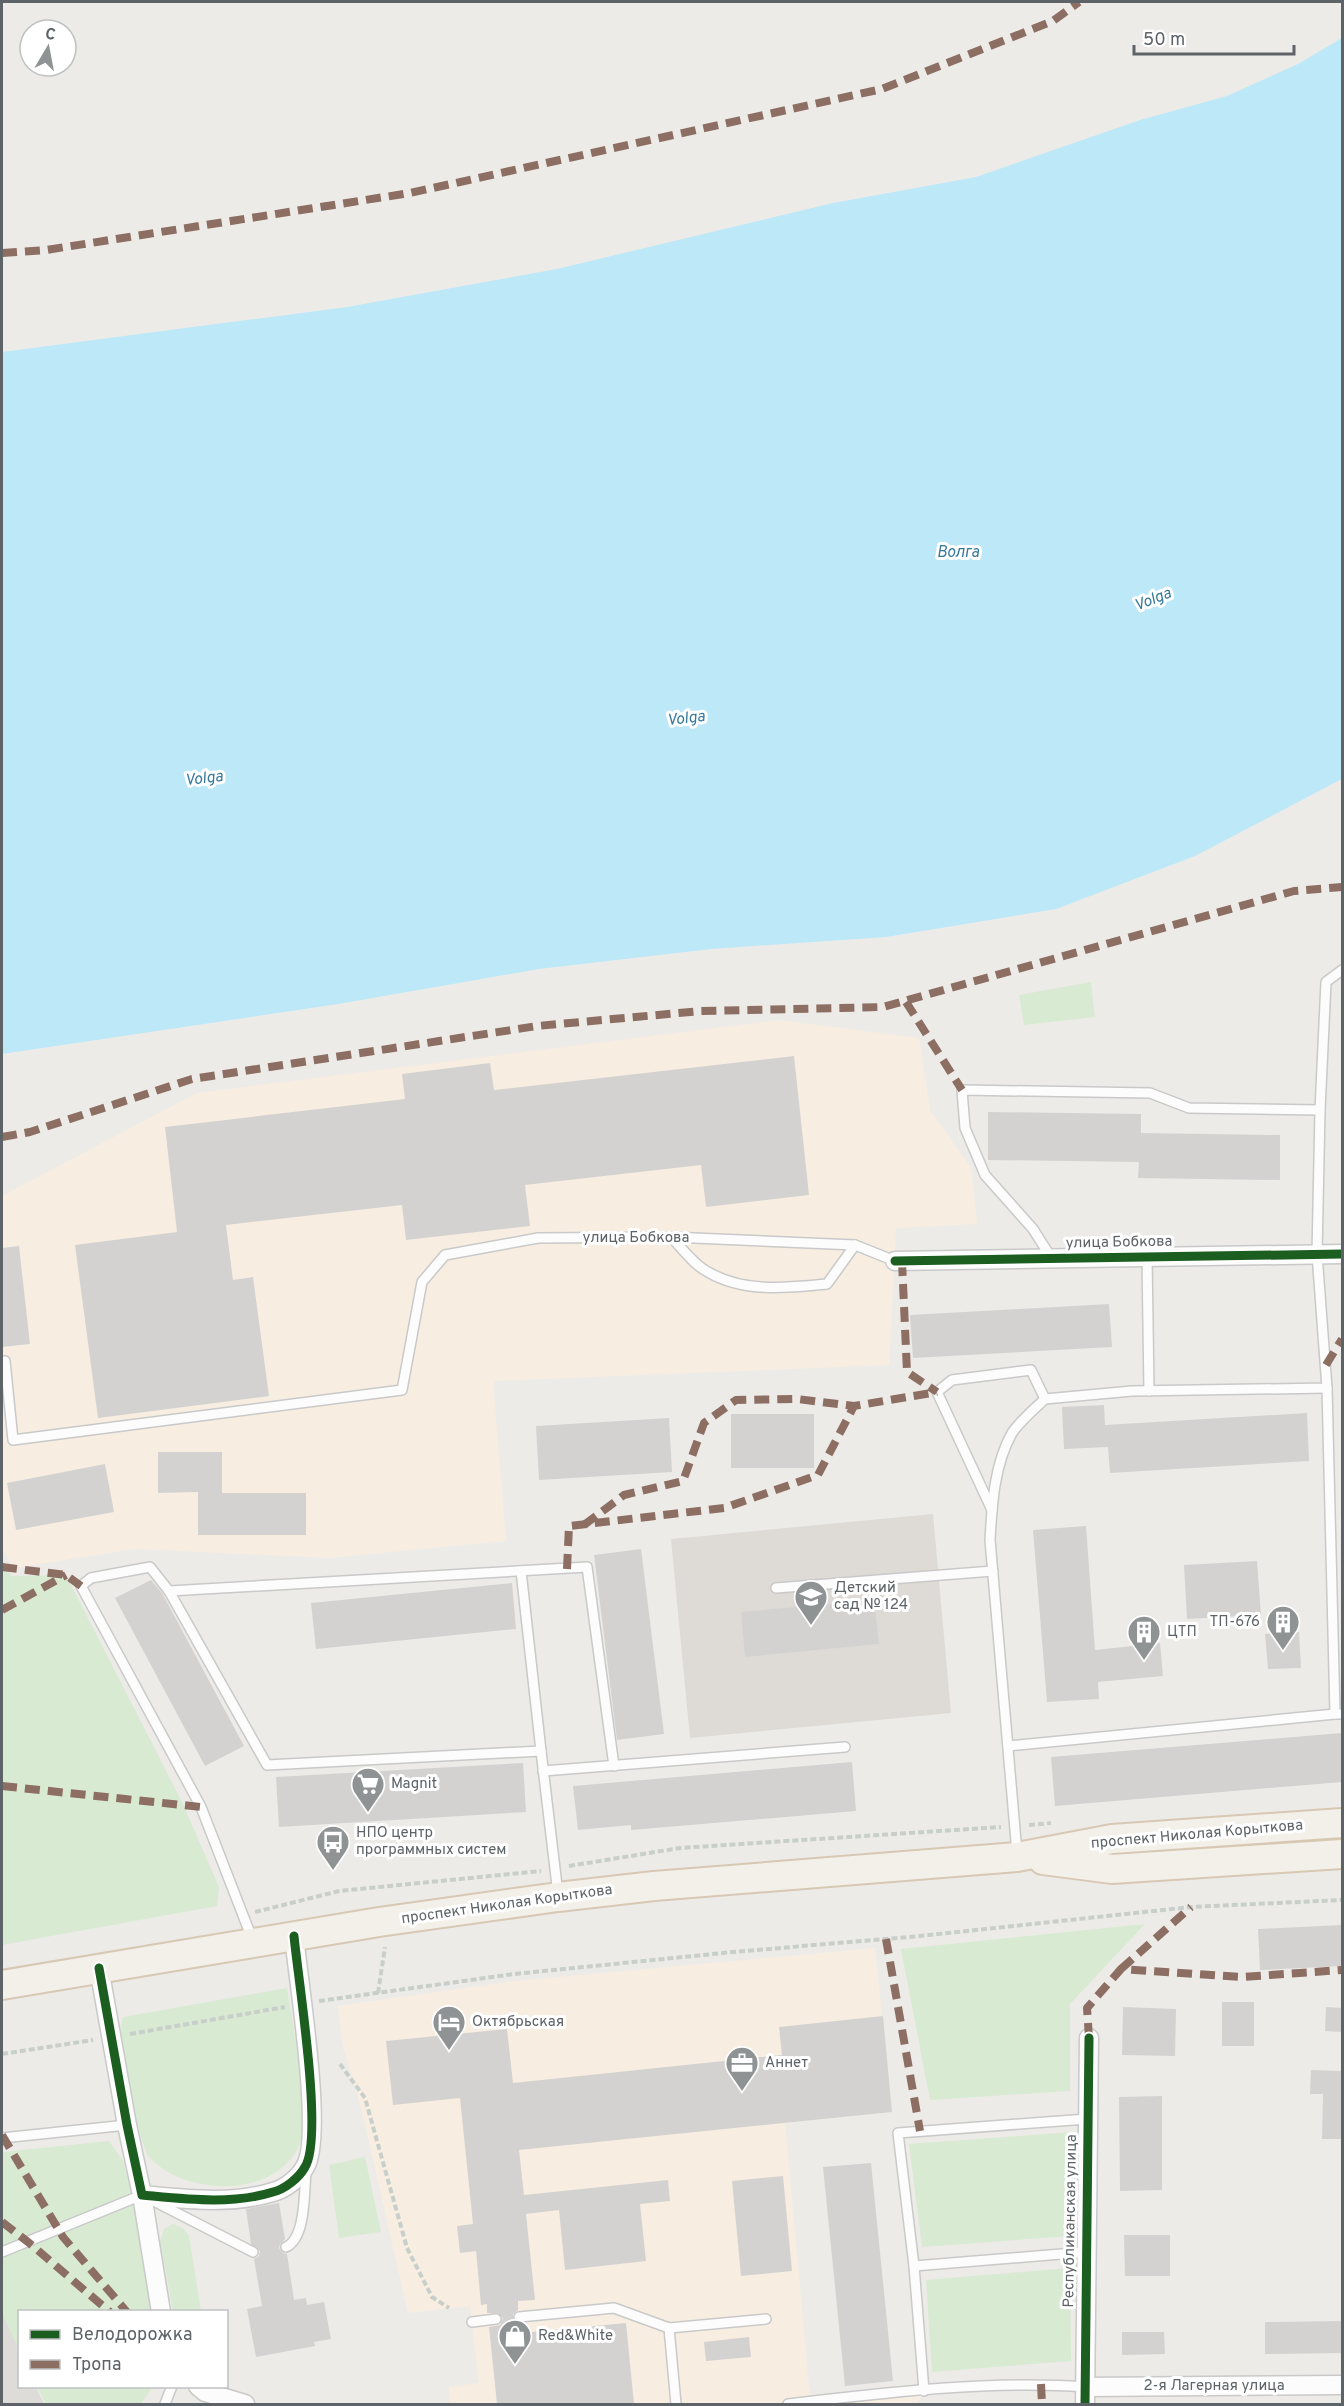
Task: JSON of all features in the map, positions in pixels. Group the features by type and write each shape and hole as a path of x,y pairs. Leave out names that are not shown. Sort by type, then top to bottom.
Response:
{"main road":[{"name":"проспект Николая Корыткова","path":"2,1985 294,1936 558,1897 654,1886 1017,1857 1112,1839 1342,1823"},
{"name":"проспект Николая Корыткова","path":"1017,1857 1112,1869 1342,1854"}],"street":[{"name":"улица Бобкова","path":"895,1261 1342,1254"},
{"path":"142,2195 233,2200 275,2192 293,2181 306,2166 312,2127 309,2067 294,1936"},
{"path":"99,1968 142,2195 161,2310"},
{"name":"Республиканская улица","path":"1085,2396 1089,2038"},
{"name":"2-я Лагерная улица","path":"1085,2396 1342,2385"},
{"path":"200,2388 205,2392 240,2404"}],"lane":[{"path":"1008,1746 1339,1714 1327,1388 1317,1254 1326,982 1342,970"},
{"path":"1052,1259 1033,1229 985,1175 965,1128 962,1090 1150,1093 1189,1108 1320,1110"},
{"path":"671,1237 706,1272 741,1286 790,1287 826,1284 855,1245"},
{"name":"улица Бобкова","path":"5,1361 13,1440 402,1390 422,1282 445,1256 538,1238 671,1237 855,1245 895,1261"},
{"path":"1147,1257 1149,1391"},
{"path":"992,1509 937,1392 952,1380 1031,1370 1045,1399"},
{"path":"1017,1857 990,1540 992,1509 1003,1454 1013,1432 1045,1399 1149,1391 1327,1388"},
{"path":"254,1943 201,1807 81,1586 92,1578 150,1567 169,1592 267,1765 541,1751"},
{"path":"169,1592 587,1568 614,1766"},
{"path":"520,1571 558,1897"},
{"path":"776,1588 993,1571"},
{"path":"543,1771 845,1747"},
{"path":"924,2391 914,2266 898,2133 1087,2119"},
{"path":"2,2138 127,2125"},
{"path":"286,2247 293,2244 300,2231 306,2166"},
{"path":"2,2252 142,2195 253,2252"},
{"path":"914,2266 1085,2252"},
{"path":"519,2317 614,2308 669,2328 766,2319"},
{"path":"472,2322 496,2319"},
{"path":"669,2328 676,2404"},
{"path":"788,2404 924,2391 1041,2384 1085,2396"},
{"path":"165,2404 171,2388"}],"path":[{"path":"2,2054 301,2004 514,1974 920,1936 1191,1907 1342,1900"},
{"path":"378,1992 385,1947"},
{"path":"340,2064 365,2098 407,2248 432,2297 449,2308"}],"shaded area":[{"path":"779,1020 919,1038 930,1110 971,1168 977,1224 896,1228 889,1365 493,1381 506,1541 329,1558 135,1549 13,1568 2,1548 2,1196 197,1093"},
{"name":"Детский сад № 124","path":"933,1514 951,1713 690,1738 671,1539"},
{"path":"875,1948 892,2112 785,2123 809,2387 812,2401 924,2391 917,2404 450,2404 449,2387 479,2383 470,2306 408,2313 362,2111 343,2046 338,2006 515,1981"},
{"path":"2,2310 18,2348 18,2388 36,2388 44,2404 2,2404"}],"green space":[{"path":"1091,982 1095,1017 1024,1025 1019,995"},
{"path":"2,1558 11,1576 66,1575 182,1802 219,1887 217,1906 2,1945"},
{"path":"1145,1924 1070,2004 1070,2091 930,2100 901,1949"},
{"path":"287,1988 304,2122 295,2154 280,2170 260,2180 237,2185 212,2186 189,2181 167,2172 150,2158 141,2138 122,2050 123,2017"},
{"path":"1073,2132 1072,2236 922,2247 909,2144"},
{"path":"109,2141 123,2161 137,2216 151,2310 18,2310 18,2348 2,2313 2,2152"},
{"path":"365,2157 381,2232 339,2238 329,2165"},
{"path":"173,2224 183,2228 189,2236 201,2310 173,2310 160,2241 164,2229"},
{"path":"1070,2268 1071,2361 932,2372 926,2280"},
{"path":"38,2388 151,2388 141,2404 46,2404"}],"water":[{"name":"Волга","path":"1342,38 1342,779 1195,856 1056,909 886,937 711,949 539,969 338,1004 2,1054 2,352 347,307 557,269 833,203 976,177 1140,120 1227,96 1298,64"}],"building":[{"path":"794,1056 809,1195 706,1207 701,1165 525,1185 530,1226 406,1240 402,1205 226,1225 233,1280 253,1277 269,1396 98,1418 75,1245 177,1232 165,1127 405,1099 402,1074 490,1063 494,1090"},
{"path":"988,1112 1141,1114 1141,1133 1280,1135 1280,1180 1138,1178 1139,1162 988,1160"},
{"path":"19,1246 30,1344 2,1347 2,1248"},
{"path":"1109,1304 1112,1347 913,1358 910,1315"},
{"path":"1104,1405 1105,1425 1307,1413 1309,1461 1110,1473 1108,1447 1064,1449 1062,1407"},
{"path":"731,1414 814,1414 814,1468 731,1468"},
{"path":"669,1418 672,1472 539,1480 536,1426"},
{"path":"158,1452 222,1452 222,1493 306,1493 306,1535 198,1535 198,1492 158,1493"},
{"path":"105,1464 114,1512 16,1530 7,1483"},
{"path":"1086,1526 1095,1650 1160,1643 1163,1676 1098,1682 1099,1699 1047,1702 1033,1530"},
{"path":"641,1549 664,1734 617,1740 594,1555"},
{"path":"1257,1561 1261,1615 1187,1619 1184,1565"},
{"path":"151,1580 162,1593 244,1746 205,1766 115,1598"},
{"path":"512,1583 516,1629 316,1649 311,1603"},
{"path":"874,1600 879,1644 745,1657 741,1612"},
{"name":"ТП-676","path":"1299,1632 1301,1668 1268,1669 1265,1634"},
{"path":"1342,1733 1342,1782 1055,1806 1051,1757"},
{"path":"852,1762 856,1811 631,1830 631,1825 578,1830 573,1786"},
{"path":"523,1763 526,1812 279,1827 276,1777"},
{"path":"1342,1925 1342,1966 1260,1970 1258,1929"},
{"path":"1222,2002 1254,2002 1254,2046 1222,2046"},
{"path":"1123,2007 1176,2009 1175,2056 1122,2055"},
{"path":"1326,2007 1342,2008 1342,2032 1325,2031"},
{"path":"883,2016 892,2112 519,2150 524,2195 668,2180 670,2201 640,2204 646,2261 565,2270 559,2210 526,2214 535,2300 518,2301 518,2310 513,2314 513,2320 520,2324 521,2333 626,2323 634,2404 497,2404 489,2327 500,2325 503,2318 498,2313 487,2313 487,2304 481,2305 476,2251 460,2253 457,2226 473,2224 460,2098 393,2105 386,2041 507,2029 513,2083 782,2055 779,2027"},
{"path":"1311,2070 1342,2071 1342,2139 1322,2139 1323,2094 1310,2094"},
{"path":"1162,2096 1162,2190 1120,2191 1119,2097"},
{"path":"871,2163 893,2381 845,2386 823,2167"},
{"path":"783,2176 792,2271 741,2276 732,2181"},
{"path":"279,2203 285,2239 279,2248 287,2254 294,2300 306,2298 307,2305 324,2302 331,2339 314,2342 315,2346 256,2357 247,2309 262,2306 254,2259 259,2256 260,2251 251,2244 246,2209"},
{"path":"1124,2235 1170,2235 1170,2276 1125,2276"},
{"path":"1342,2321 1342,2353 1265,2354 1265,2322"},
{"path":"1122,2332 1164,2332 1165,2354 1122,2355"},
{"path":"749,2337 751,2357 706,2361 704,2342"}],"marked path":[{"path":"2,253 46,250 410,193 882,89 1053,21 1079,2"},
{"path":"2,1137 30,1132 192,1079 537,1026 701,1011 883,1007 1294,891 1342,887"},
{"path":"906,1002 962,1090"},
{"path":"902,1261 907,1372 937,1392"},
{"path":"1326,1365 1342,1339"},
{"path":"567,1569 569,1526 724,1508 818,1475 854,1406 937,1392"},
{"path":"584,1525 624,1495 683,1481 704,1423 736,1400 797,1399 854,1406"},
{"path":"2,1567 66,1575 81,1586"},
{"path":"2,1610 66,1575"},
{"path":"2,1786 201,1807"},
{"path":"1121,1969 1191,1907"},
{"path":"886,1939 920,2131"},
{"path":"1089,2038 1087,2008 1121,1969 1242,1977 1342,1970"},
{"path":"2,2135 63,2237 125,2310"},
{"path":"2,2222 108,2310"},
{"path":"1041,2384 1042,2404"}],"cycle path":[{"path":"895,1261 1342,1254"},
{"path":"99,1968 142,2195 208,2200 241,2199 278,2191 287,2186 305,2167 310,2150 311,2092 294,1936"},
{"path":"1085,2404 1089,2038"}],"place":[{"name":"Детский сад № 124","path":"811,1626"},
{"name":"ТП-676","path":"1283,1651"},
{"name":"ЦТП","path":"1144,1661"},
{"name":"Magnit","path":"368,1813"},
{"name":"НПО центр программных систем","path":"333,1871"},
{"name":"Октябрьская","path":"449,2051"},
{"name":"Аннет","path":"742,2092"},
{"name":"Red&White","path":"515,2365"}],"water label":[{"name":"Volga","path":"1153,600"},
{"name":"Volga","path":"686,719"},
{"name":"Volga","path":"204,779"}]}
